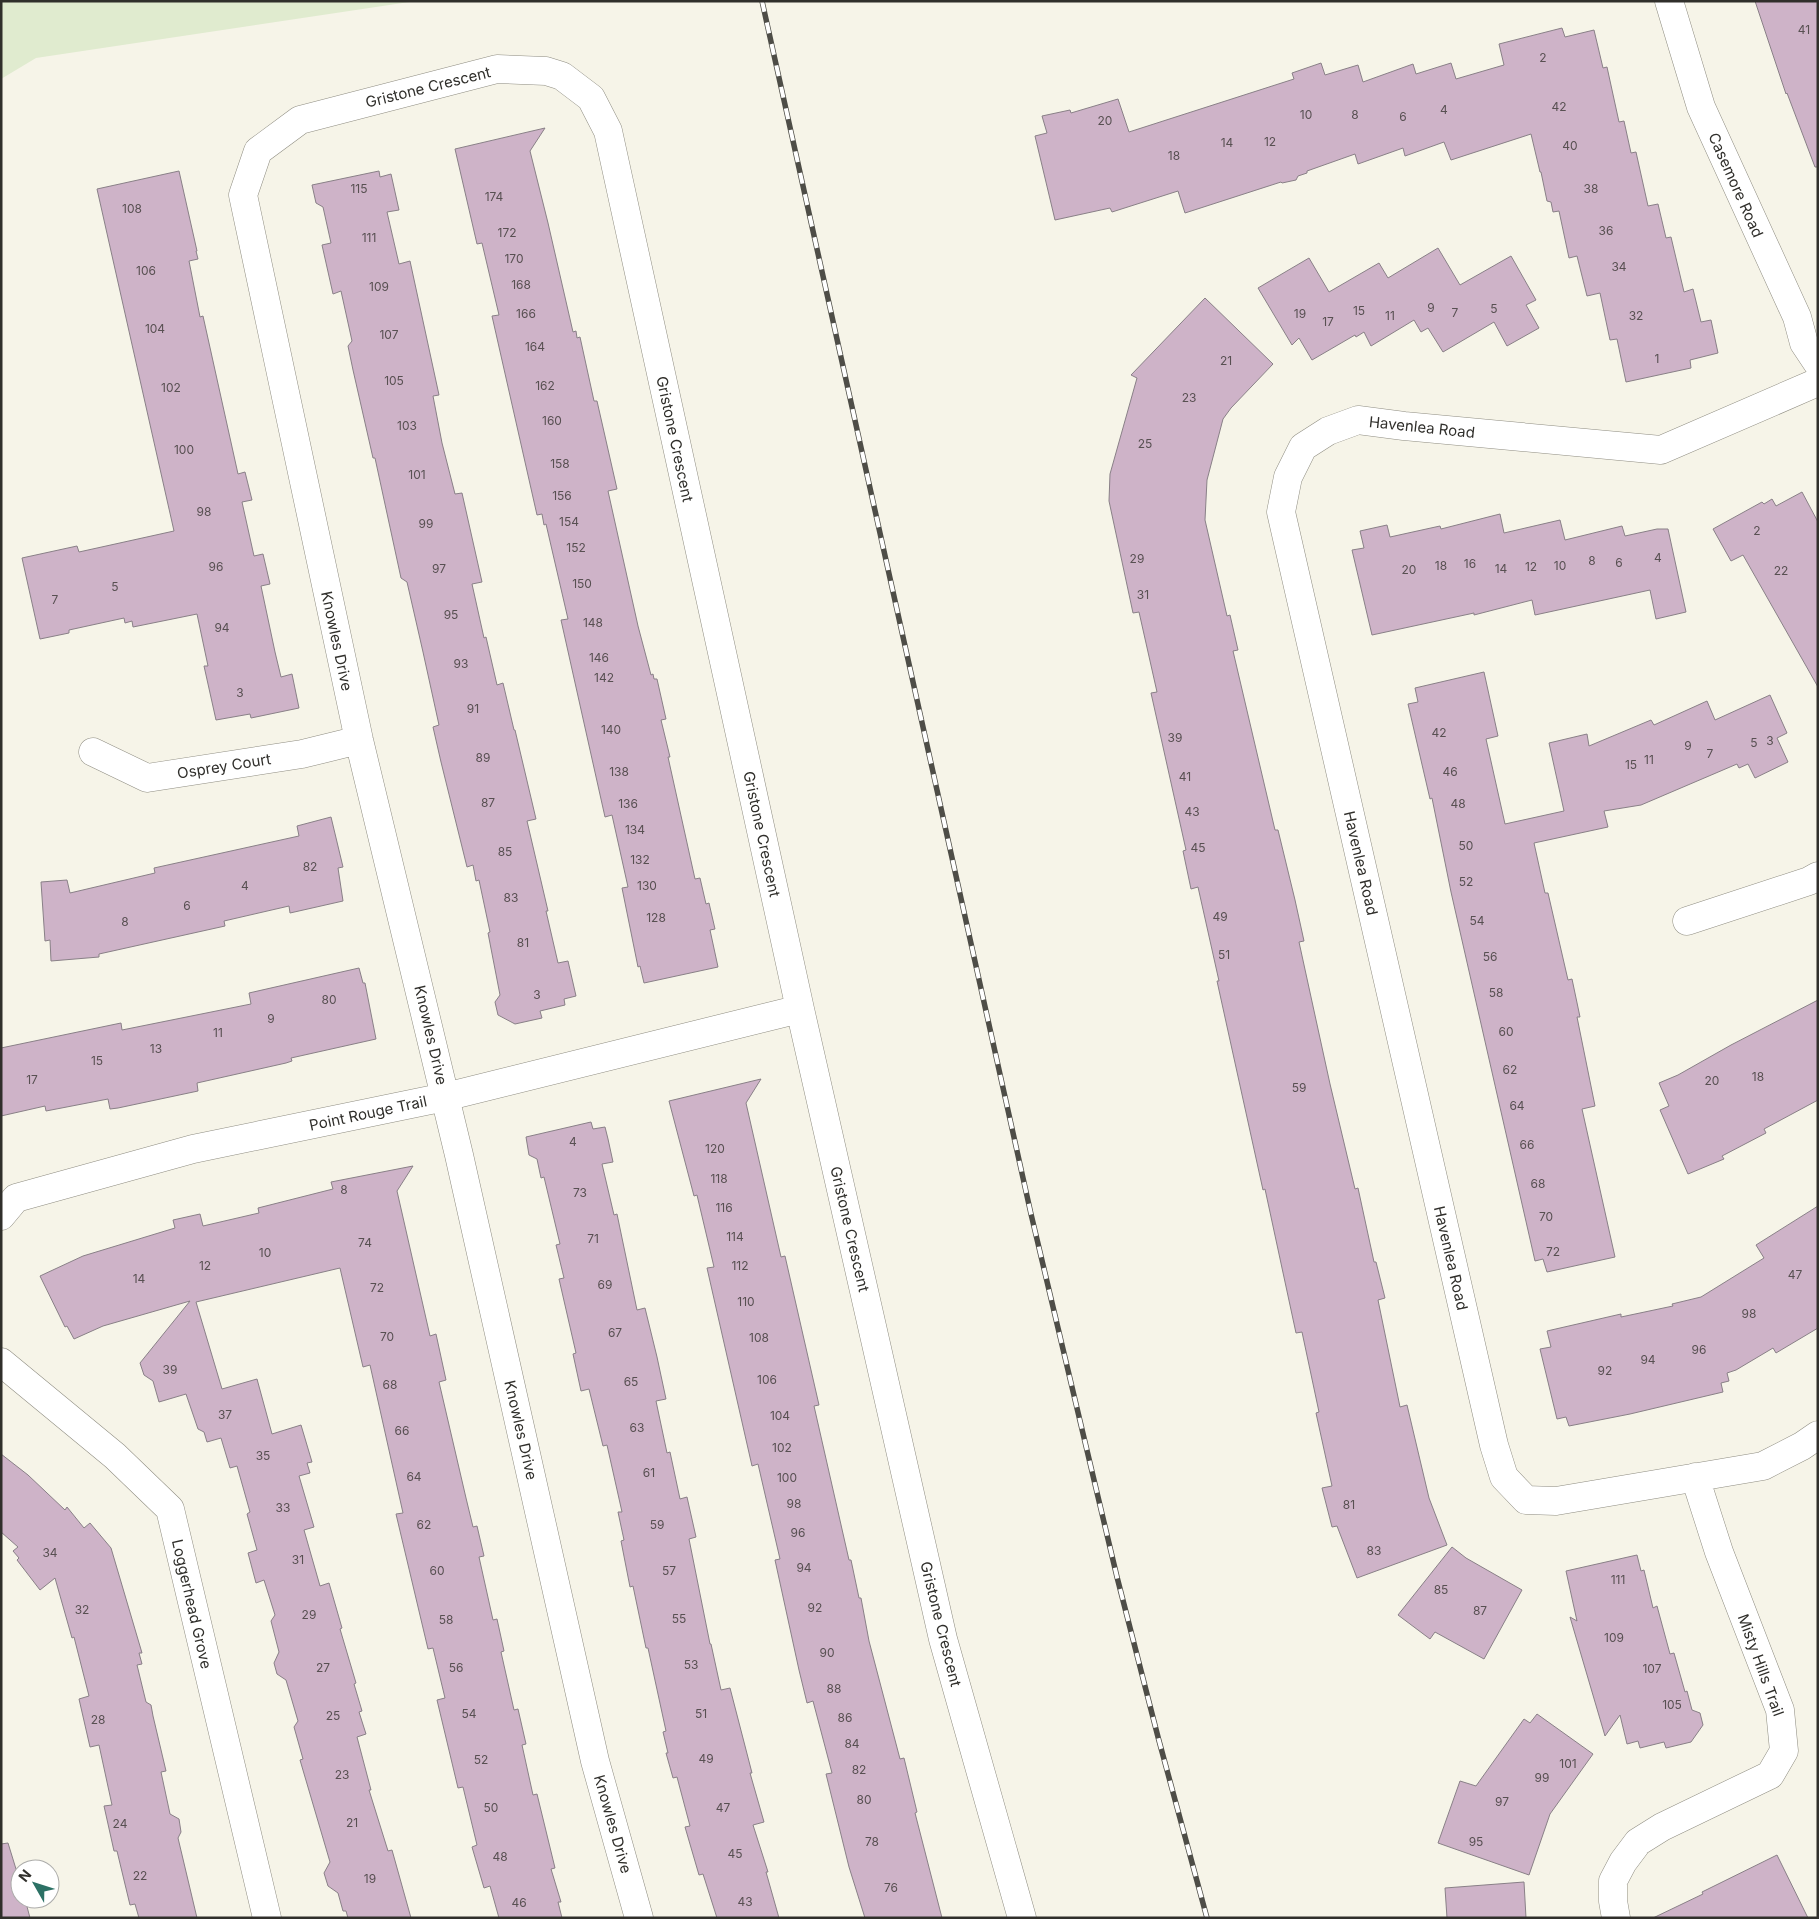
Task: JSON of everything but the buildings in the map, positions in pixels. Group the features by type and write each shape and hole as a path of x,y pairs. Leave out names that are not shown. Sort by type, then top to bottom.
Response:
{"street":[{"name":"Casemore Road","path":"1669,1 1701,108 1797,317 1804,343 1818,364"},
{"name":"Gristone Crescent","path":"258,151 300,120 497,69 546,71 562,76 591,98 608,131 800,1010 943,1638 1022,1918"},
{"name":"Knowles Drive","path":"258,151 243,195 358,740 445,1097 595,1761 639,1918"},
{"name":"Havenlea Road","path":"1818,382 1661,450 1358,420 1328,431 1303,447 1288,476 1281,512 1491,1436 1497,1461 1504,1477 1526,1500 1556,1502 1763,1466 1802,1446 1818,1435"},
{"name":"Osprey Court","path":"93,752 147,778 302,754 358,740"},
{"path":"1686,921 1809,881 1818,876"},
{"name":"Point Rouge Trail","path":"1,1216 16,1198 193,1149 445,1097 800,1010"},
{"name":"Loggerhead Grove","path":"1,1362 115,1456 170,1509 267,1918"},
{"name":"Misty Hills Trail","path":"1616,1918 1613,1901 1613,1880 1623,1862 1638,1842 1662,1827 1770,1775 1784,1751 1780,1710 1719,1552 1695,1477"}],"green space":[{"path":"1,1 416,1 36,58 1,79"}],"railway":[{"path":"762,1 1031,1214 1117,1577 1207,1918"}]}
